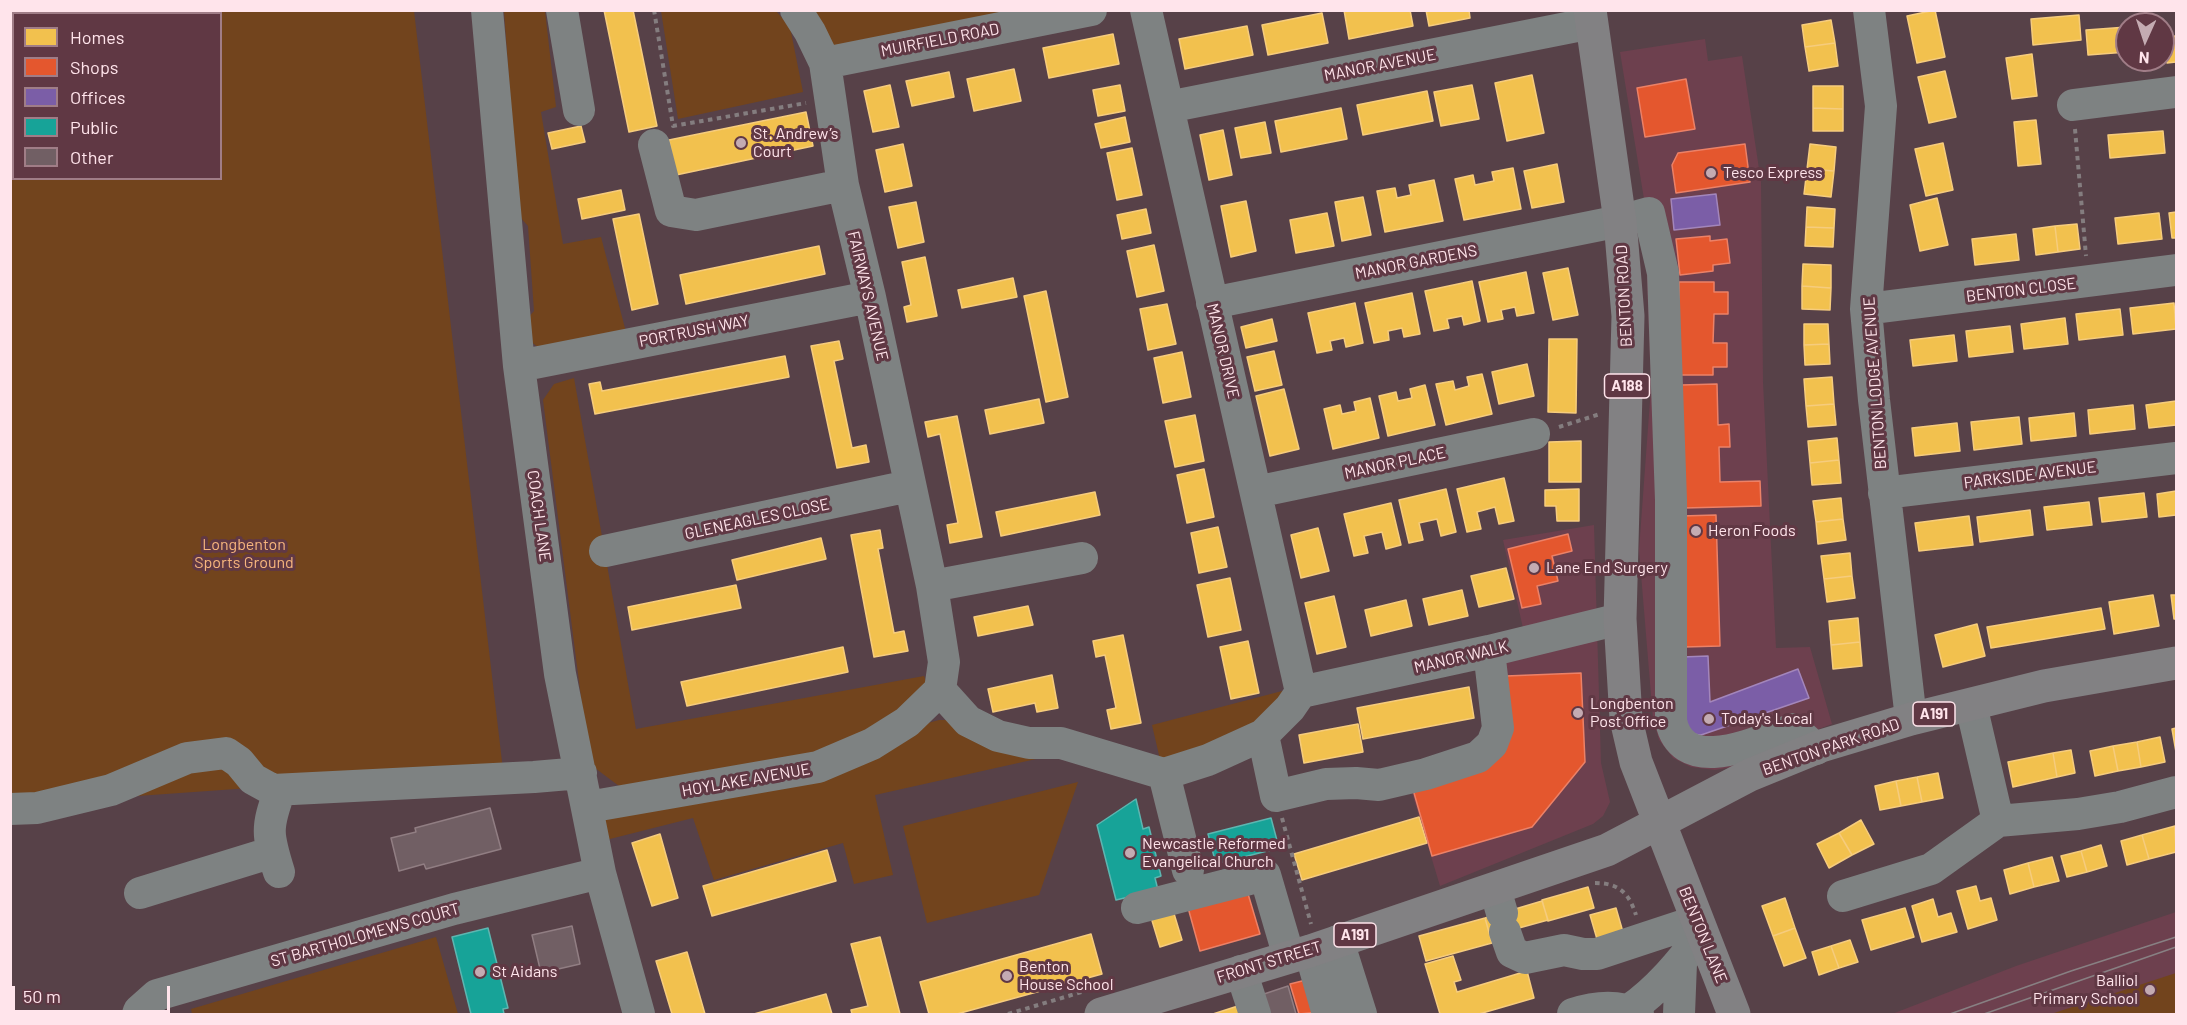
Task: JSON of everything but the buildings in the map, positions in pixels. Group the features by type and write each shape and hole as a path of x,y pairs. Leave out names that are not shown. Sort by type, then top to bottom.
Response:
{"main road":[{"name":"BENTON ROAD","path":"1591,16 1620,221 1628,316 1620,619 1626,719 1636,762 1659,824"},
{"name":"BENTON PARK ROAD","path":"1659,824 1749,775 1816,749 1911,719 2044,686 2176,663"},
{"name":"FRONT STREET","path":"1101,1014 1313,949 1501,911 1607,850 1659,824"},
{"name":"BENTON LANE","path":"1659,824 1734,1014"}],"street":[{"name":"COACH LANE","path":"487,10 519,366 560,674 600,873 639,1014"},
{"path":"562,10 579,110"},
{"name":"FAIRWAYS AVENUE","path":"796,10 825,63 843,185 870,297 932,586 944,662 940,690"},
{"name":"MUIRFIELD ROAD","path":"825,63 1091,10"},
{"name":"MANOR DRIVE","path":"1146,10 1301,692"},
{"name":"BENTON LODGE AVENUE","path":"1869,10 1881,106 1866,309 1884,493 1911,719"},
{"name":"MANOR AVENUE","path":"1168,107 1591,16"},
{"path":"2073,105 2176,92"},
{"path":"654,145 671,211 696,215 843,185"},
{"name":"MANOR GARDENS","path":"1212,303 1620,221 1649,213 1663,273 1671,500 1671,709 1673,731 1686,746 1704,752 1727,750 1794,729 1816,749"},
{"name":"BENTON CLOSE","path":"1866,309 2176,270"},
{"name":"PORTRUSH WAY","path":"519,366 870,297"},
{"name":"MANOR PLACE","path":"1256,492 1534,434"},
{"name":"PARKSIDE AVENUE","path":"1884,493 2176,458"},
{"name":"GLENEAGLES CLOSE","path":"605,551 909,486"},
{"path":"932,586 1082,558"},
{"name":"MANOR WALK","path":"1301,692 1489,651 1620,619"},
{"path":"1263,735 1271,798 1326,784 1378,784 1426,774 1478,757 1492,744 1498,728 1489,651"},
{"path":"940,690 968,722 998,736 1029,743 1061,742 1164,774 1208,760 1263,735 1290,708 1301,692"},
{"name":"HOYLAKE AVENUE","path":"588,807 818,767 872,744 907,722 940,690"},
{"path":"1971,705 1998,821"},
{"path":"10,810 37,808 111,790 187,758 226,753 239,762 253,779 273,790 581,773"},
{"path":"1164,774 1188,870"},
{"path":"140,893 276,862 269,839 270,816 280,790"},
{"path":"1843,896 1931,869 1998,821 2120,807 2176,792"},
{"name":"ST BARTHOLOMEWS COURT","path":"138,1014 157,995 454,909 600,873"},
{"path":"1137,909 1265,875 1313,949 1361,1014"},
{"path":"1501,911 1512,952 1519,957 1530,958 1564,950 1590,955 1700,928"},
{"path":"1573,1014 1599,1008 1634,1012 1681,963 1700,928"},
{"path":"1313,949 1328,1014"},
{"path":"1679,1014 1681,963"},
{"path":"1241,971 1255,1014"}],"path":[{"path":"654,10 673,126 830,98"},
{"path":"2073,105 2088,281"},
{"path":"1534,434 1627,407"},
{"path":"1271,798 1313,949"}],"shaded area":[{"path":"1705,39 1708,61 1742,56 1761,182 1763,382 1776,648 1810,647 1832,724 1777,745 1739,766 1715,770 1691,767 1673,758 1659,740 1653,719 1639,550 1651,387 1644,199 1620,52"},
{"path":"1594,525 1601,763 1610,802 1603,816 1593,824 1440,886 1409,783 1488,758 1501,658 1523,628 1503,540"},
{"path":"2176,912 2176,1014 1892,1014 2016,966"}],"green space":[{"name":"Longbenton Sports Ground","path":"11,11 414,11 503,770 11,805"},
{"path":"504,11 545,11 556,107 541,112 563,244 601,237 626,332 538,347 530,341 527,319 534,311 528,226 519,216"},
{"path":"661,11 776,11 790,27 803,92 678,119"},
{"path":"796,11 1015,11 825,63"},
{"path":"574,378 636,729 924,676 929,689 880,725 812,757 673,784 619,786 595,768 588,752 543,400 554,384"},
{"path":"1286,690 1276,714 1162,768 1152,725"},
{"path":"939,720 948,720 1045,757 875,795 893,875 854,884 843,843 714,880 693,818 602,841 604,821 612,809"},
{"path":"1078,782 1039,895 927,923 903,826"},
{"path":"436,937 458,1014 192,1014 191,1009"},
{"name":"Balliol Primary School","path":"2176,973 2176,1014 2051,1014"}],"tram line":[{"path":"1950,1014 2176,937"},
{"path":"1984,1014 2176,947"}],"place":[{"name":"St. Andrew’s Court","path":"741,143"},
{"name":"Tesco Express","path":"1711,173"},
{"name":"Heron Foods","path":"1696,531"},
{"name":"Lane End Surgery","path":"1534,568"},
{"name":"Longbenton Post Office","path":"1578,713"},
{"name":"Today's Local","path":"1709,719"},
{"name":"Newcastle Reformed Evangelical Church","path":"1130,853"},
{"name":"St Aidans","path":"480,972"},
{"name":"Benton House School","path":"1007,976"},
{"name":"Balliol Primary School","path":"2150,990"}]}
